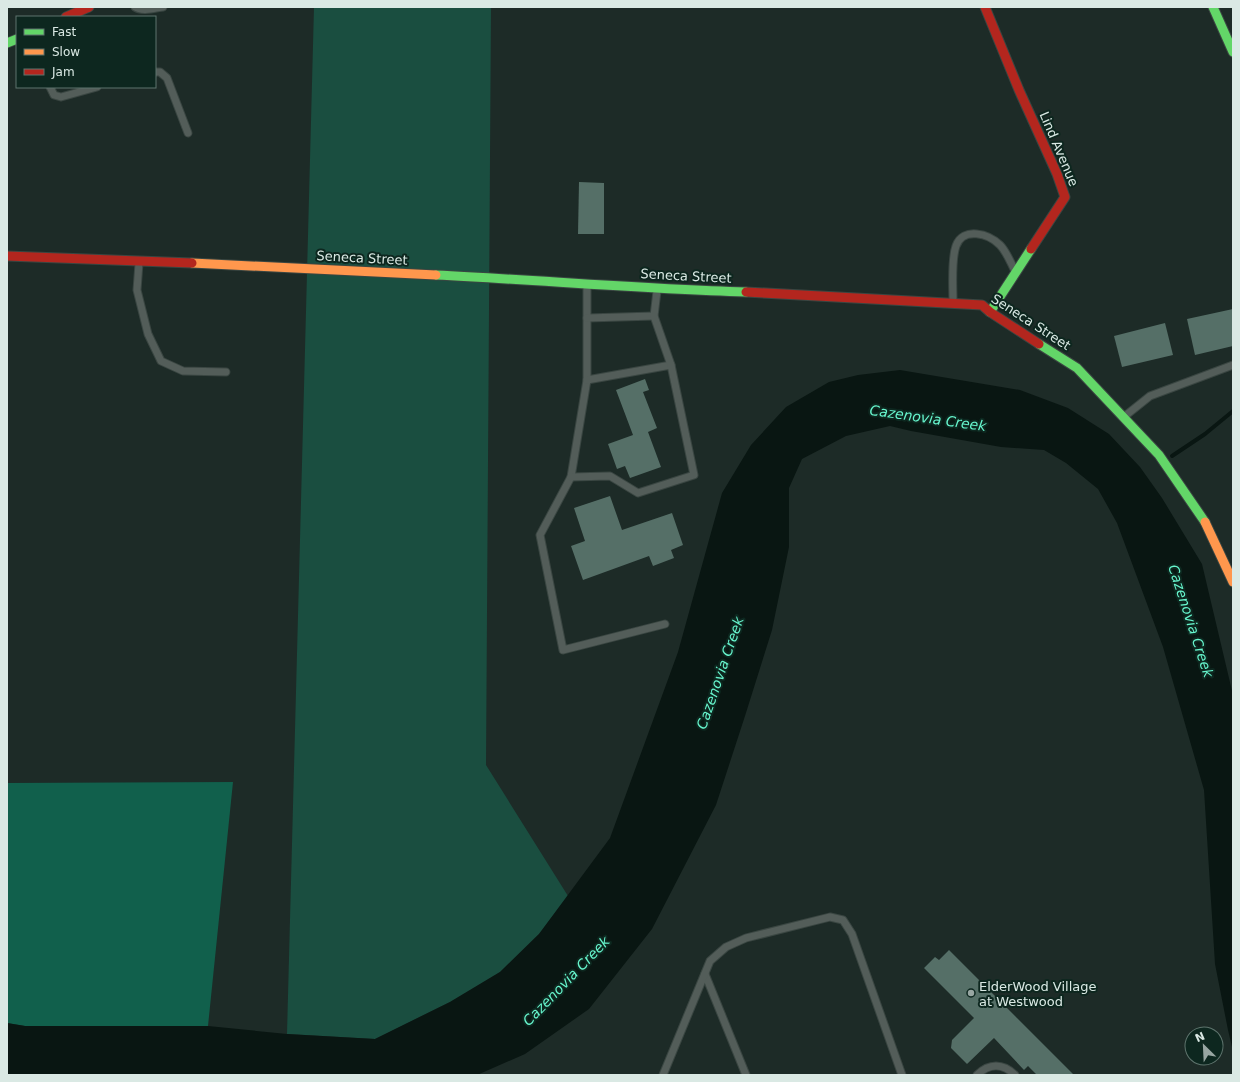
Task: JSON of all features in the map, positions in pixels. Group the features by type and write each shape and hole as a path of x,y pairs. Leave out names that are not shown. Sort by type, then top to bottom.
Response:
{"street":[{"path":"68,16 89,7"},
{"name":"Lind Avenue","path":"984,7 1057,174 1065,197 990,312"},
{"path":"1213,7 1233,52"},
{"name":"Seneca Street","path":"7,256 306,268 657,288 776,292 982,305 990,312 1077,368 1159,455 1204,520 1233,582"}],"lane":[{"path":"135,7 143,10 163,7"},
{"path":"156,72 160,72 167,78 188,133"},
{"path":"50,88 54,95 61,97 93,88"},
{"path":"953,303 956,245 968,234 981,234 994,240 1001,246 1016,272"},
{"path":"139,261 137,290 148,334 160,361 183,371 226,372"},
{"path":"587,283 587,380 571,477 540,535 563,650 665,624"},
{"path":"571,477 610,476 638,493 694,476 671,365 654,316 657,288"},
{"path":"587,318 654,316"},
{"path":"587,380 671,365"},
{"path":"1124,417 1150,396 1233,365"},
{"path":"663,1075 710,961 726,947 746,938 830,917 843,920 852,934 902,1075"},
{"path":"705,974 746,1075"},
{"path":"977,1075 988,1067 998,1065 1010,1070 1015,1075"}],"green space":[{"path":"314,7 491,7 486,765 568,896 539,934 500,972 450,1002 375,1039 287,1034"},
{"path":"233,782 208,1026 25,1026 7,1023 7,783"}],"water":[{"name":"Cazenovia Creek","path":"900,370 1020,390 1068,408 1109,434 1140,467 1162,498 1202,564 1233,695 1233,1051 1215,964 1204,790 1163,647 1117,523 1098,489 1066,463 1044,450 1001,447 890,426 846,436 802,459 789,488 789,547 772,630 716,805 652,929 589,1009 525,1054 477,1075 7,1075 7,1023 25,1026 208,1026 287,1034 375,1039 450,1002 500,972 539,934 610,838 678,652 722,493 751,445 786,407 829,382 858,375"}],"building":[{"path":"579,182 604,183 604,234 578,234"},
{"path":"1233,309 1233,346 1195,355 1187,319"},
{"path":"1165,323 1173,355 1122,367 1114,336"},
{"path":"645,379 649,390 643,392 657,428 648,432 661,467 630,478 625,466 617,469 608,444 633,435 616,390"},
{"path":"610,496 622,530 672,513 683,545 671,550 674,558 653,566 649,556 583,580 571,546 585,541 574,508"},
{"name":"ElderWood Village at Westwood","path":"949,950 1074,1075 1037,1075 1028,1066 1024,1070 994,1038 967,1064 951,1048 952,1040 974,1018 924,968 935,957 939,960"}],"waterway":[{"path":"1172,456 1205,434 1233,411"}],"traffic: fast":[{"path":"1213,7 1233,52"},
{"path":"7,43 16,39"},
{"path":"990,312 1031,249"},
{"path":"436,275 669,289 746,292"},
{"path":"1039,344 1077,368 1159,455 1205,522"}],"traffic: slow":[{"path":"192,263 436,275"},
{"path":"1205,522 1233,582"}],"traffic: jam":[{"path":"68,16 89,7"},
{"path":"985,7 1019,90 1057,174 1065,197 1031,249"},
{"path":"7,256 192,263"},
{"path":"746,292 982,305 990,312 1039,344"}],"place":[{"name":"ElderWood Village at Westwood","path":"971,993"}]}
